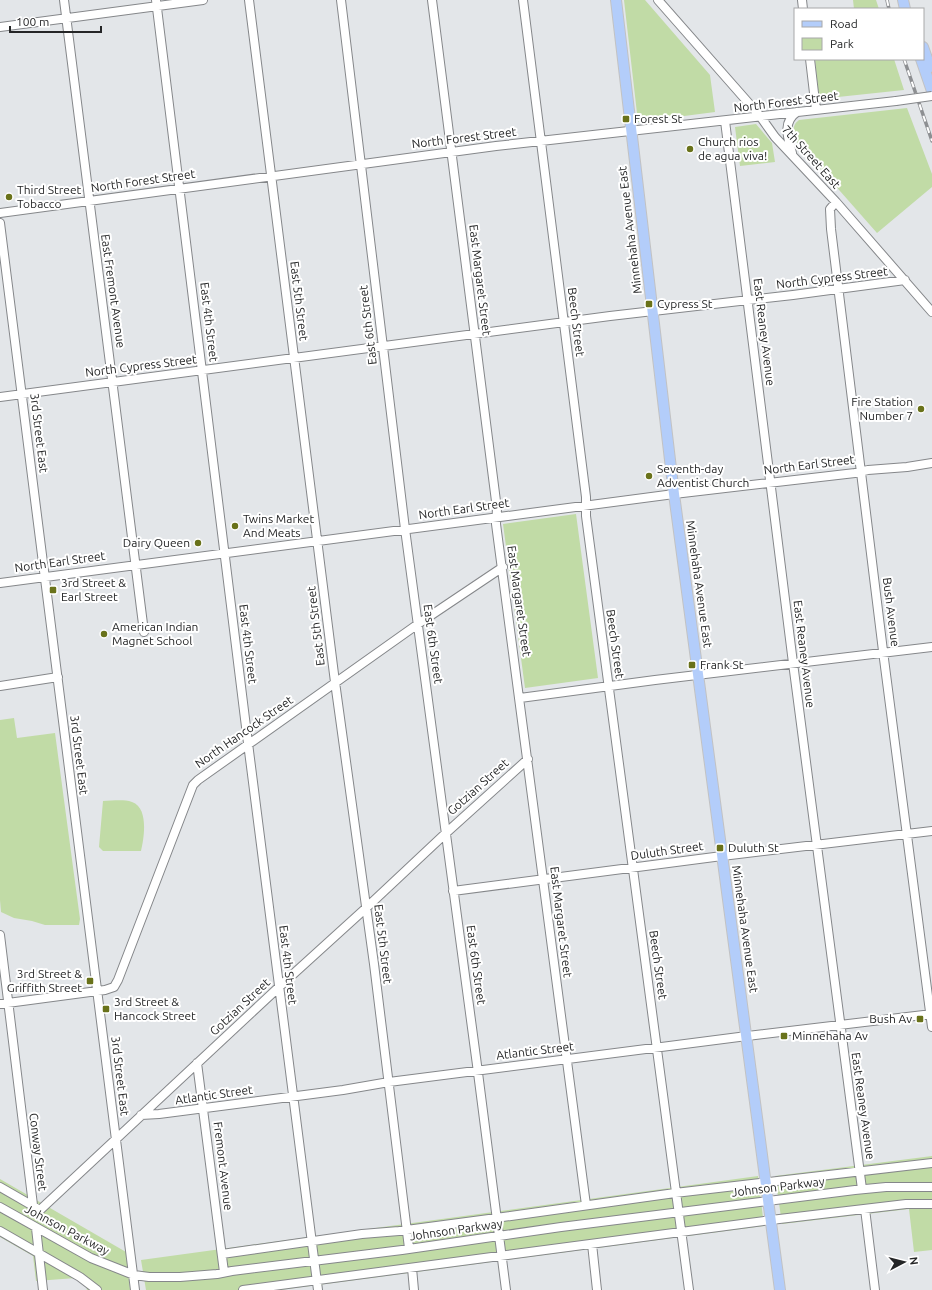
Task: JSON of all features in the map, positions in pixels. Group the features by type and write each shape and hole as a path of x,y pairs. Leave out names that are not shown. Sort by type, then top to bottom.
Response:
{"main road":[{"name":"Minnehaha Avenue East","path":"616,0 674,494 780,1290"},
{"path":"924,49 932,73"},
{"path":"921,60 932,91"}],"street":[{"name":"East Fremont Avenue","path":"64,0 88,201 113,382 144,632"},
{"path":"0,27 156,3 203,0"},
{"name":"East 5th Street","path":"249,0 270,176 335,682 389,1082 409,1248"},
{"name":"East 6th Street","path":"341,0 405,529 506,1290"},
{"name":"East Margaret Street","path":"432,0 497,509 496,524 503,567 586,1205"},
{"name":"Beech Street","path":"523,0 564,323 586,505 586,516 689,1290"},
{"name":"7th Street East","path":"658,0 760,116 775,137 836,202 932,312"},
{"name":"East 4th Street","path":"156,3 203,370 248,744 318,1290"},
{"path":"810,60 816,110"},
{"name":"North Forest Street","path":"0,213 452,152 932,96"},
{"path":"793,156 787,133 787,126 790,119 797,112"},
{"name":"East Reaney Avenue","path":"725,121 793,663 862,1189"},
{"name":"Bush Avenue","path":"836,202 830,209 839,289 932,1027"},
{"name":"3rd Street East","path":"0,223 135,1290"},
{"name":"North Cypress Street","path":"0,397 653,311 905,280"},
{"name":"North Earl Street","path":"0,583 586,505 932,463"},
{"name":"North Hancock Street","path":"98,991 112,988 116,985 193,785 335,682 503,567"},
{"path":"520,698 932,647"},
{"path":"0,686 58,678"},
{"name":"Gotzian Street","path":"40,1210 279,987 528,759"},
{"name":"Duluth Street","path":"453,891 722,856 932,831"},
{"name":"Conway Street","path":"0,935 4,1003 32,1205"},
{"path":"4,1003 98,991"},
{"name":"Atlantic Street","path":"141,1115 203,1109 389,1082 931,1014"},
{"name":"Fremont Avenue","path":"197,1063 224,1272"},
{"name":"Johnson Parkway","path":"222,1254 675,1193 932,1163"},
{"name":"Johnson Parkway","path":"0,1207 91,1258 134,1275 164,1278 217,1274 768,1200 894,1186 932,1187"},
{"name":"Johnson Parkway","path":"0,1187 40,1210"},
{"path":"243,1290 771,1220 906,1204 932,1204"},
{"path":"865,1209 875,1290"},
{"path":"36,1228 43,1290"},
{"path":"0,1231 80,1277 97,1290"},
{"path":"592,1244 597,1290"},
{"path":"412,1268 414,1290"}],"green space":[{"path":"624,0 645,0 710,75 715,112 638,122"},
{"path":"853,0 876,0 879,8 854,8"},
{"path":"815,60 894,60 904,90 819,99"},
{"path":"907,108 932,174 932,187 877,233 795,140 794,126 799,120"},
{"path":"756,124 772,143 775,162 740,166 735,127"},
{"path":"576,514 598,678 525,688 503,524"},
{"path":"14,718 17,738 55,733 80,919 79,925 45,925 14,918 1,912 0,720"},
{"path":"118,800 132,802 141,810 144,831 141,851 103,851 99,847 103,801"},
{"path":"932,1156 932,1250 914,1252 909,1209 782,1224 775,1176"},
{"path":"758,1176 764,1226 280,1290 146,1290 141,1260"},
{"path":"0,1179 126,1252 130,1290 87,1290 86,1286 76,1278 36,1281 33,1256 0,1237"}],"railway":[{"path":"887,0 889,8"},
{"path":"904,60 932,141"}],"place":[{"name":"Forest St","path":"626,119"},
{"name":"Church rios de agua viva!","path":"690,149"},
{"name":"Third Street Tobacco","path":"9,197"},
{"name":"Cypress St","path":"649,304"},
{"name":"Fire Station Number 7","path":"921,409"},
{"name":"Seventh-day Adventist Church","path":"649,476"},
{"name":"Twins Market And Meats","path":"235,526"},
{"name":"Dairy Queen","path":"198,543"},
{"name":"3rd Street & Earl Street","path":"53,590"},
{"name":"American Indian Magnet School","path":"104,634"},
{"name":"Frank St","path":"692,665"},
{"name":"Duluth St","path":"720,848"},
{"name":"3rd Street & Griffith Street","path":"90,981"},
{"name":"3rd Street & Hancock Street","path":"106,1009"},
{"name":"Bush Av","path":"920,1019"},
{"name":"Minnehaha Av","path":"784,1036"}]}
